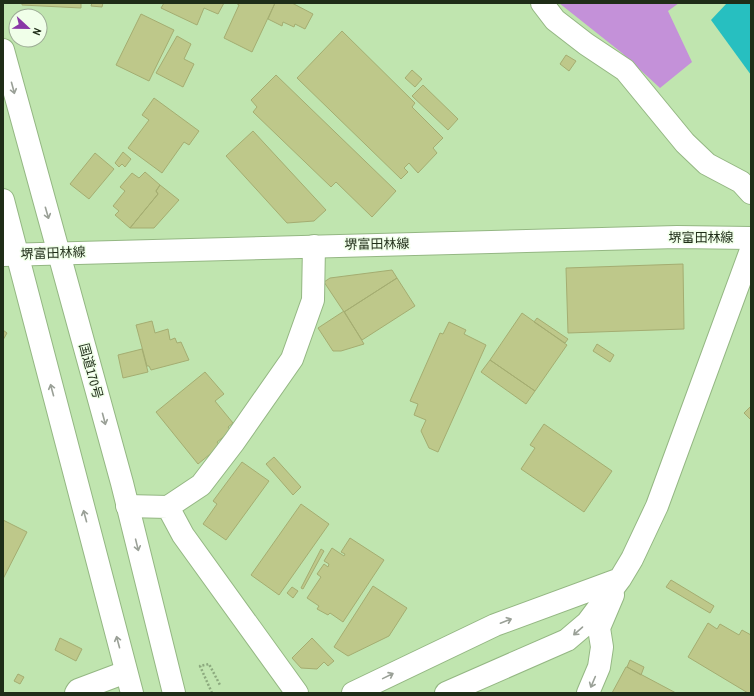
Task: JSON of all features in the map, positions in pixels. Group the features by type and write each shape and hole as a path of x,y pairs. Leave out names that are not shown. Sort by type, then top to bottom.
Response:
{"main road":[{"path":"542,3 554,20 625,70 685,143 707,164 741,182 751,193"},
{"name":"国道170号","path":"3,50 127,506 174,693"},
{"path":"3,200 10,255 132,693"},
{"name":"堺富田林線","path":"10,255 676,237 751,238"},
{"path":"127,506 168,507 201,485 292,359 313,300 314,246"},
{"path":"446,693 567,640 587,623 620,579 632,559 657,506 751,250"},
{"path":"168,507 183,535 297,693"},
{"path":"353,693 496,625 620,579"},
{"path":"588,693 599,667 602,646 599,628 620,579"},
{"path":"76,693 78,690 126,672"}],"path":[{"path":"212,693 200,666 209,664 220,686"}],"shaded area":[{"path":"559,3 679,3 668,11 692,62 660,88 622,53"}],"water":[{"path":"727,3 751,3 751,75 711,20"}],"building":[{"path":"22,3 81,3 81,8 22,5"},
{"path":"92,3 103,3 102,7 91,6"},
{"path":"164,3 224,3 218,14 204,8 197,25 161,8"},
{"path":"236,3 275,3 252,52 224,38 239,5"},
{"path":"275,3 292,3 313,14 305,29 295,24 294,27 283,22 282,26 268,19"},
{"path":"141,14 174,30 149,81 116,65"},
{"path":"342,31 415,103 412,107 443,138 433,148 437,153 418,173 409,163 404,168 408,172 401,179 297,78"},
{"path":"177,36 191,44 184,59 194,64 183,87 156,73"},
{"path":"566,55 576,61 569,71 560,64"},
{"path":"412,70 422,79 415,87 405,78"},
{"path":"276,75 396,191 372,217 336,182 331,187 253,112 257,107 251,100"},
{"path":"423,85 458,119 448,130 412,96"},
{"path":"154,98 199,131 189,145 184,142 162,173 128,148 149,120 142,115"},
{"path":"253,131 326,210 314,221 287,223 226,156"},
{"path":"123,152 131,159 125,167 122,164 119,167 115,163"},
{"path":"95,153 114,169 89,199 70,184"},
{"path":"145,172 160,185 156,191 158,194 130,228 115,215 119,211 113,206 125,191 120,187 132,173 139,178"},
{"path":"160,185 179,200 154,228 130,228 158,194 156,191"},
{"path":"683,264 684,329 568,333 566,268"},
{"path":"392,270 397,278 344,312 324,282 330,278"},
{"path":"397,278 415,306 362,340 344,312"},
{"path":"344,311 364,344 341,351 333,351 318,328"},
{"path":"522,313 567,345 535,391 490,360"},
{"path":"537,318 568,339 565,343 534,322"},
{"path":"152,321 155,333 168,329 170,340 175,338 177,343 181,342 189,360 151,370 149,366 147,366 136,325"},
{"path":"449,322 466,330 464,334 486,345 438,452 429,448 421,431 426,420 414,415 418,404 410,401 440,333 443,334"},
{"path":"3,330 7,333 3,340"},
{"path":"597,344 614,355 610,362 593,351"},
{"path":"142,349 148,372 123,378 118,355"},
{"path":"490,360 535,391 526,404 481,372"},
{"path":"205,372 224,394 215,401 233,423 228,427 231,431 217,442 220,446 198,464 156,412"},
{"path":"751,406 751,420 744,413"},
{"path":"544,424 612,471 584,512 521,469 535,448 530,445"},
{"path":"274,457 301,487 293,495 266,464"},
{"path":"242,462 269,481 226,540 203,524 217,504 213,501"},
{"path":"301,504 329,524 279,595 251,575"},
{"path":"3,520 27,532 3,579"},
{"path":"350,538 384,560 343,622 330,613 328,615 317,609 319,606 307,598 321,577 317,574 324,564 328,567 329,564 324,561 332,548 344,556 345,554 341,552"},
{"path":"321,549 324,551 303,589 301,588"},
{"path":"671,580 714,606 710,613 666,587"},
{"path":"373,586 407,608 389,636 348,656 334,647"},
{"path":"292,587 298,591 293,598 287,593"},
{"path":"708,623 717,629 720,624 739,635 742,630 751,635 751,693 748,693 688,657"},
{"path":"60,638 82,649 76,661 55,650"},
{"path":"312,638 334,661 328,666 324,662 317,669 301,668 292,658"},
{"path":"630,660 644,667 641,675 627,667"},
{"path":"627,667 676,693 612,693"},
{"path":"18,674 24,677 20,684 14,681"}]}
